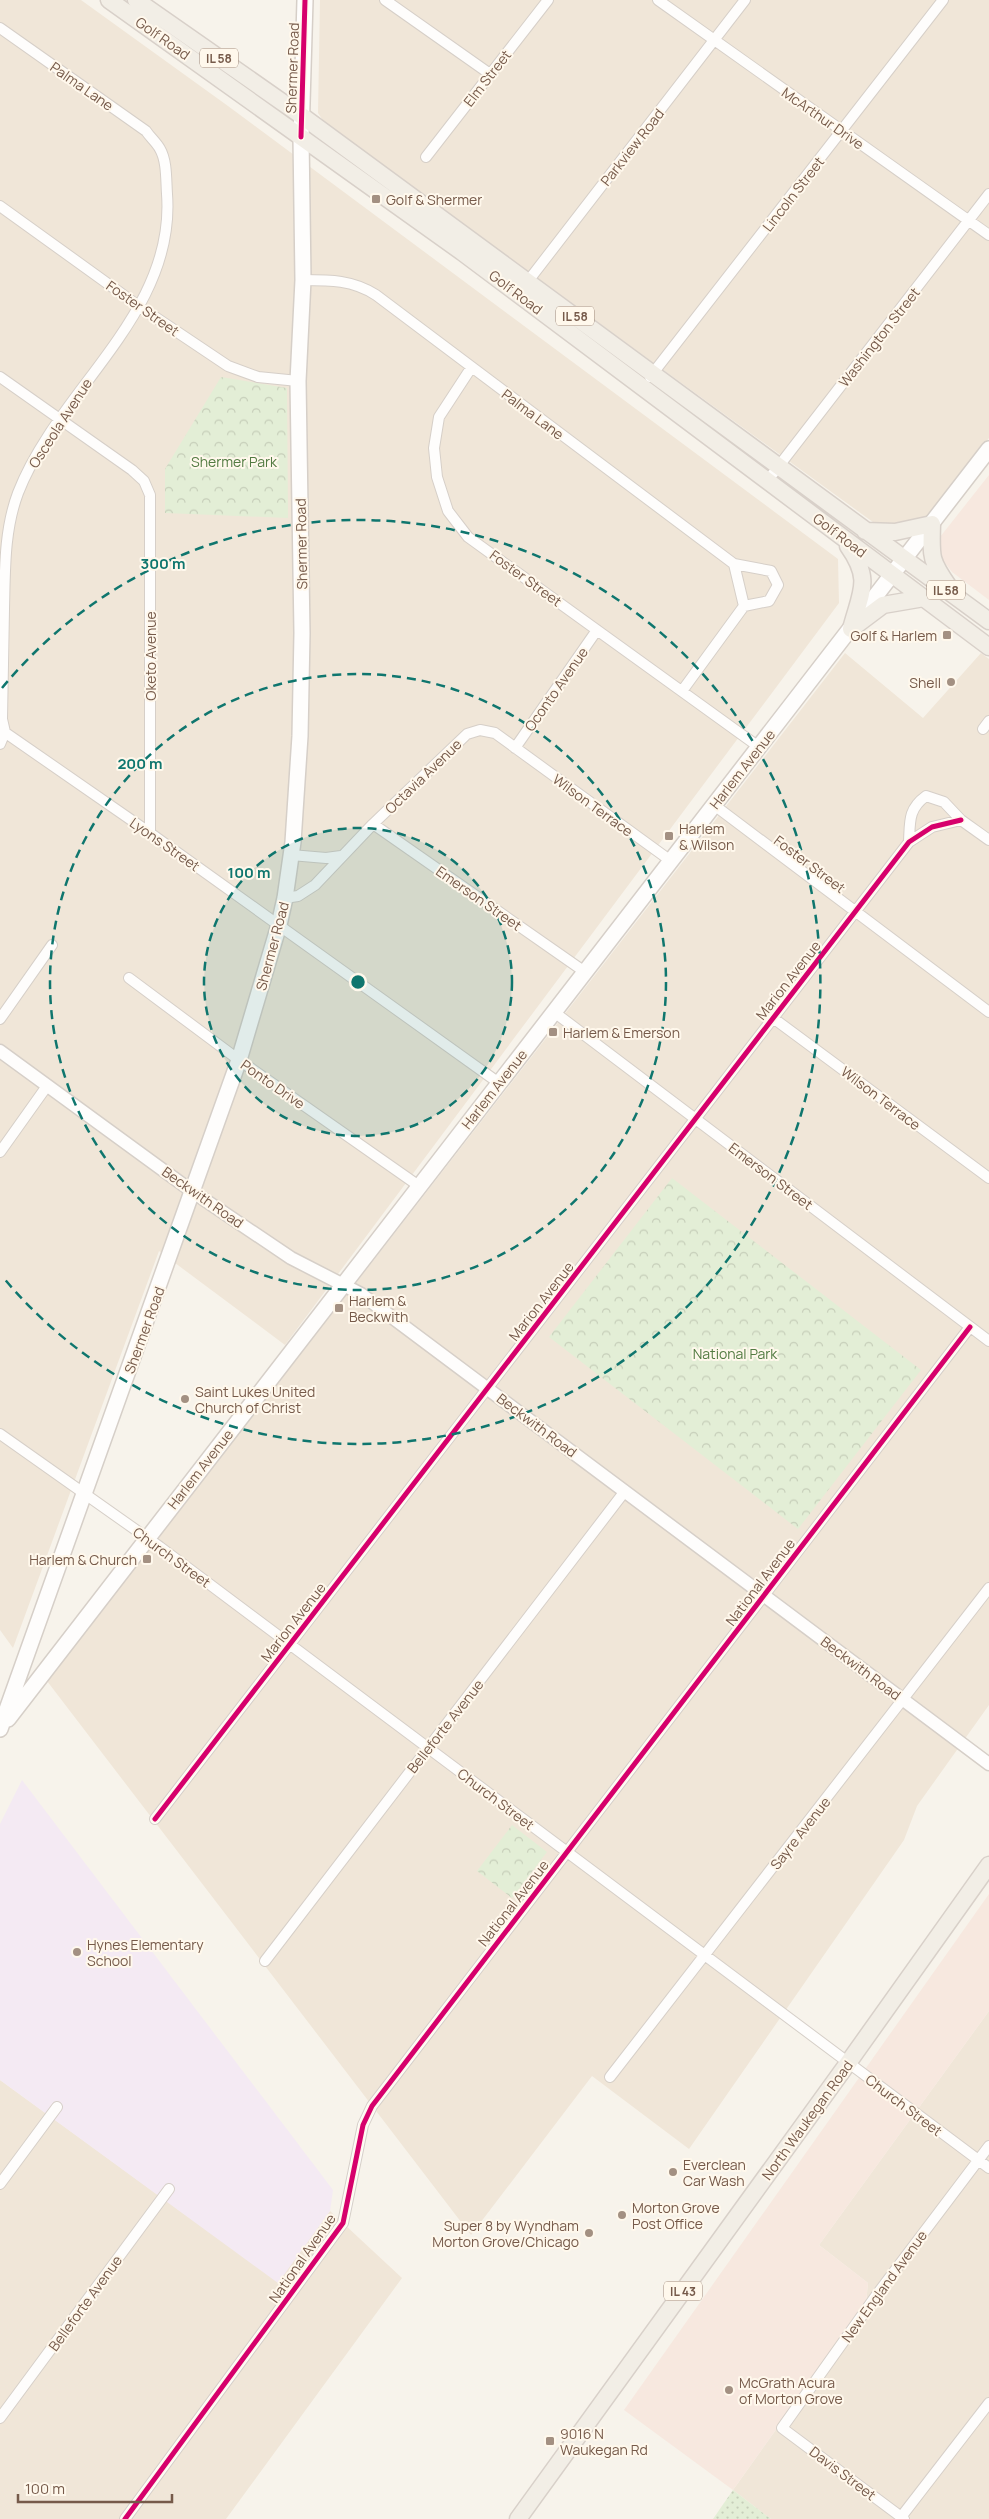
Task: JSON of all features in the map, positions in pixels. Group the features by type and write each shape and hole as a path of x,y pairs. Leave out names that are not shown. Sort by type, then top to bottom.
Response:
{"main road":[{"name":"Golf Road","path":"109,0 302,137 523,288"},
{"name":"Golf Road","path":"136,0 302,116 523,288 647,381 768,480 989,647"},
{"name":"Shermer Road","path":"0,1730 193,1192 238,1060 279,926 285,898 291,855 300,736 302,642 298,381 303,280 302,116 306,0"},
{"name":"Golf Road","path":"647,381 779,467 989,621"},
{"name":"Harlem Avenue","path":"0,1730 989,449"},
{"path":"866,531 895,532 932,524 931,549 934,565 957,598"},
{"path":"839,534 860,564 864,584 851,629"},
{"path":"851,629 883,605 924,598"},
{"name":"North Waukegan Road","path":"518,2519 989,1865"}],"street":[{"path":"385,0 490,74"},
{"name":"Elm Street","path":"426,157 548,0"},
{"name":"McArthur Drive","path":"658,0 989,235"},
{"name":"Parkview Road","path":"523,288 744,0"},
{"name":"Lincoln Street","path":"647,381 943,0"},
{"name":"Palma Lane","path":"0,28 146,131 160,149"},
{"name":"Osceola Avenue","path":"0,744 2,730 2,554 18,494 40,449 60,418 140,307 159,264 168,208 166,174 160,149"},
{"name":"Washington Street","path":"768,480 989,194"},
{"name":"Foster Street","path":"0,206 140,307 228,366 258,377 298,381"},
{"name":"Palma Lane","path":"303,280 348,282 363,287 734,564"},
{"name":"Foster Street","path":"471,368 440,417 434,448 436,477 448,511 468,537 759,747"},
{"path":"0,377 60,418"},
{"name":"Oketo Avenue","path":"60,418 132,470 144,481 150,495 150,833"},
{"path":"682,692 744,606 768,600 778,585 771,571 734,564 741,585 744,606"},
{"name":"Oconto Avenue","path":"515,748 597,630"},
{"name":"Lyons Street","path":"2,730 150,833 499,1083"},
{"name":"Octavia Avenue","path":"285,898 298,896 315,885 341,856 467,734 480,730 495,733 515,748"},
{"name":"Wilson Terrace","path":"515,748 670,861"},
{"path":"909,842 910,820 915,803 926,796 944,802 961,820 989,840"},
{"name":"Foster Street","path":"714,805 989,1012"},
{"name":"Marion Avenue","path":"155,1819 909,842 932,827 961,820"},
{"name":"Emerson Street","path":"374,824 585,972"},
{"path":"291,855 326,858 341,856"},
{"path":"0,1019 52,945"},
{"name":"Ponto Drive","path":"129,978 238,1060 419,1186"},
{"name":"Emerson Street","path":"554,1012 989,1341"},
{"name":"Wilson Terrace","path":"773,1018 989,1178"},
{"name":"Beckwith Road","path":"0,1051 193,1192 291,1258 361,1294 989,1764"},
{"path":"0,1152 47,1086"},
{"name":"National Avenue","path":"125,2519 343,2223 362,2125 372,2106 970,1326"},
{"name":"Church Street","path":"0,1434 147,1538 989,2168"},
{"name":"Belleforte Avenue","path":"265,1961 625,1491"},
{"name":"Sayre Avenue","path":"610,2077 989,1588"},
{"path":"0,2184 58,2107"},
{"name":"New England Avenue","path":"782,2428 878,2293 989,2146"},
{"name":"Belleforte Avenue","path":"0,2418 169,2189"},
{"path":"903,2518 989,2403"},
{"name":"Davis Street","path":"782,2428 903,2518"}],"shaded area":[{"path":"0,0 81,0 228,106 838,559 839,603 285,1345 159,1251 13,1648 0,1630"},
{"path":"320,0 989,0 989,438 925,523 877,525 326,125 318,113"},
{"path":"989,475 989,600 952,572 938,554 940,537"},
{"path":"845,653 923,718 981,653 989,659 989,1705 917,1806 904,1840 689,2149 592,2076 471,2235 47,1681"},
{"name":"Hynes Elementary School","path":"22,1780 333,2190 330,2211 278,2283 0,2080 0,1824"},
{"path":"989,1894 989,2011 819,2245 868,2283 866,2303 733,2490 624,2410"},
{"path":"989,2011 989,2519 771,2519 733,2490 866,2303 868,2283 819,2245"},
{"path":"0,2080 278,2282 330,2211 402,2278 226,2519 0,2519"}],"green space":[{"name":"Shermer Park","path":"221,377 287,388 288,518 165,513 165,469"},
{"name":"National Park","path":"672,1178 921,1370 798,1529 549,1337"},
{"path":"512,1825 547,1852 512,1898 477,1871"},
{"path":"733,2490 771,2519 713,2519"}],"cycle path":[{"path":"301,137 305,0"},
{"path":"155,1819 909,842 932,827 961,820"},
{"path":"125,2519 343,2223 363,2125 372,2106 970,1327"}],"place":[{"name":"Golf & Shermer","path":"376,199"},
{"name":"Golf & Harlem","path":"947,635"},
{"name":"Shell","path":"951,682"},
{"name":"Harlem & Wilson","path":"669,836"},
{"name":"Harlem & Emerson","path":"553,1032"},
{"name":"Harlem & Beckwith","path":"339,1308"},
{"name":"Saint Lukes United Church of Christ","path":"185,1399"},
{"name":"Harlem & Church","path":"147,1559"},
{"name":"Hynes Elementary School","path":"77,1952"},
{"name":"Everclean Car Wash","path":"673,2172"},
{"name":"Morton Grove Post Office","path":"622,2215"},
{"name":"Super 8 by Wyndham Morton Grove/Chicago","path":"589,2233"},
{"name":"McGrath Acura of Morton Grove","path":"729,2390"},
{"name":"9016 N Waukegan Rd","path":"550,2441"}]}
